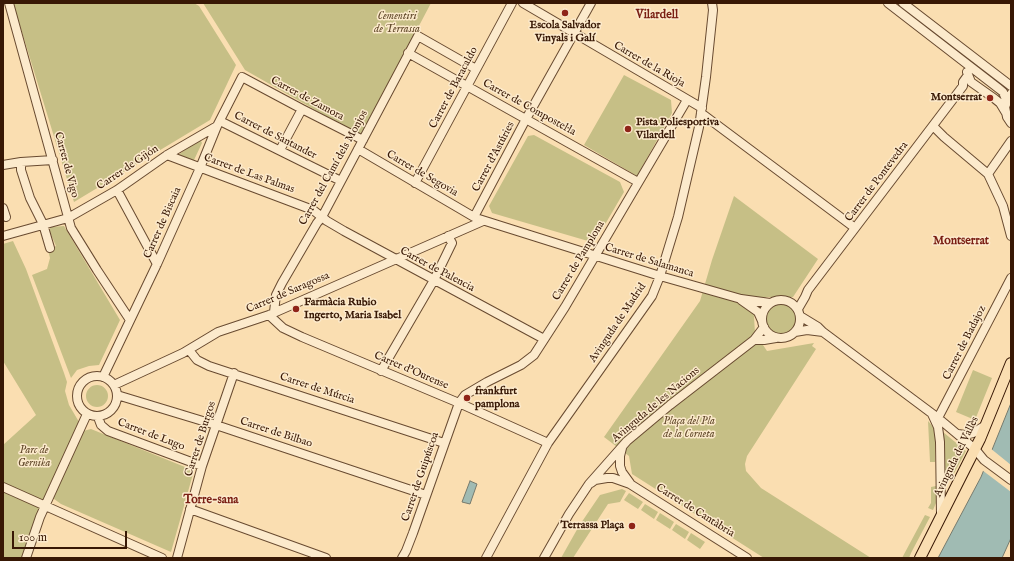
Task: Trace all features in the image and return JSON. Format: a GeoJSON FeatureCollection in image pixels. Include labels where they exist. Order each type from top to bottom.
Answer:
{"type":"FeatureCollection","features":[{"type":"Feature","properties":{"kind":"main road","name":"Avinguda del Vallès"},"geometry":{"type":"LineString","coordinates":[[920,558],[975,449],[1011,364]]}},
{"type":"Feature","properties":{"kind":"street","name":"Carrer de Vigo"},"geometry":{"type":"LineString","coordinates":[[9,3],[68,218],[74,234],[130,320]]}},
{"type":"Feature","properties":{"kind":"street","name":"Carrer de Baracaldo"},"geometry":{"type":"LineString","coordinates":[[415,183],[512,3]]}},
{"type":"Feature","properties":{"kind":"street","name":"Carrer de la Rioja"},"geometry":{"type":"LineString","coordinates":[[523,3],[686,100],[855,228]]}},
{"type":"Feature","properties":{"kind":"street","name":"Carrer d'Astúries"},"geometry":{"type":"LineString","coordinates":[[473,221],[526,119],[591,3]]}},
{"type":"Feature","properties":{"kind":"street","name":"Avinguda de Madrid"},"geometry":{"type":"LineString","coordinates":[[486,558],[548,443],[652,296],[660,276],[678,217],[702,111],[710,38],[712,3]]}},
{"type":"Feature","properties":{"kind":"street"},"geometry":{"type":"LineString","coordinates":[[888,3],[992,83],[1009,98],[1006,113]]}},
{"type":"Feature","properties":{"kind":"street"},"geometry":{"type":"LineString","coordinates":[[903,3],[1011,86]]}},
{"type":"Feature","properties":{"kind":"street","name":"Carrer de Compostel·la"},"geometry":{"type":"LineString","coordinates":[[418,36],[476,69]]}},
{"type":"Feature","properties":{"kind":"street","name":"Carrer del Camí dels Monjos"},"geometry":{"type":"LineString","coordinates":[[272,314],[276,295],[282,283],[316,223],[322,217],[418,36]]}},
{"type":"Feature","properties":{"kind":"street","name":"Carrer de Compostel·la"},"geometry":{"type":"LineString","coordinates":[[408,53],[638,182]]}},
{"type":"Feature","properties":{"kind":"street"},"geometry":{"type":"LineString","coordinates":[[962,60],[970,79],[1000,103],[1011,124]]}},
{"type":"Feature","properties":{"kind":"street","name":"Carrer de Zamora"},"geometry":{"type":"LineString","coordinates":[[242,77],[363,140]]}},
{"type":"Feature","properties":{"kind":"street","name":"Carrer de Biscaia"},"geometry":{"type":"LineString","coordinates":[[103,377],[157,264],[219,123],[242,77]]}},
{"type":"Feature","properties":{"kind":"street","name":"Carrer de Pontevedra"},"geometry":{"type":"LineString","coordinates":[[799,312],[808,290],[963,86],[970,79],[992,83]]}},
{"type":"Feature","properties":{"kind":"street","name":"Carrer de Pamplona"},"geometry":{"type":"LineString","coordinates":[[458,403],[466,395],[521,365],[534,355],[566,307],[594,256],[686,100]]}},
{"type":"Feature","properties":{"kind":"street"},"geometry":{"type":"LineString","coordinates":[[280,150],[302,109]]}},
{"type":"Feature","properties":{"kind":"street","name":"Carrer de Santander"},"geometry":{"type":"LineString","coordinates":[[219,123],[280,150],[341,181]]}},
{"type":"Feature","properties":{"kind":"street","name":"Carrer de Gijón"},"geometry":{"type":"LineString","coordinates":[[3,236],[43,224],[63,221],[117,190],[167,155],[219,123]]}},
{"type":"Feature","properties":{"kind":"street"},"geometry":{"type":"LineString","coordinates":[[933,126],[988,174],[1003,206],[1011,236]]}},
{"type":"Feature","properties":{"kind":"street"},"geometry":{"type":"LineString","coordinates":[[988,174],[1011,141]]}},
{"type":"Feature","properties":{"kind":"street","name":"Carrer de Segovia"},"geometry":{"type":"LineString","coordinates":[[358,149],[415,183],[473,221]]}},
{"type":"Feature","properties":{"kind":"street","name":"Carrer de Las Palmas"},"geometry":{"type":"LineString","coordinates":[[167,155],[314,210],[322,217]]}},
{"type":"Feature","properties":{"kind":"street"},"geometry":{"type":"LineString","coordinates":[[3,165],[53,160]]}},
{"type":"Feature","properties":{"kind":"street"},"geometry":{"type":"LineString","coordinates":[[21,162],[30,198],[43,224],[50,248]]}},
{"type":"Feature","properties":{"kind":"street"},"geometry":{"type":"LineString","coordinates":[[117,190],[157,264]]}},
{"type":"Feature","properties":{"kind":"street"},"geometry":{"type":"LineString","coordinates":[[3,208],[6,217]]}},
{"type":"Feature","properties":{"kind":"street","name":"Carrer de Palencia"},"geometry":{"type":"LineString","coordinates":[[322,217],[344,231],[544,339]]}},
{"type":"Feature","properties":{"kind":"street","name":"Carrer de Salamanca"},"geometry":{"type":"LineString","coordinates":[[473,221],[483,221],[660,276],[741,299],[770,304]]}},
{"type":"Feature","properties":{"kind":"street","name":"Carrer de Saragossa"},"geometry":{"type":"LineString","coordinates":[[114,385],[189,350],[218,332],[272,314],[448,236],[473,221]]}},
{"type":"Feature","properties":{"kind":"street"},"geometry":{"type":"LineString","coordinates":[[381,371],[434,280],[452,244],[448,236]]}},
{"type":"Feature","properties":{"kind":"street","name":"Carrer de Badajoz"},"geometry":{"type":"LineString","coordinates":[[935,415],[1011,278]]}},
{"type":"Feature","properties":{"kind":"street","name":"Carrer de Pontevedra"},"geometry":{"type":"LineString","coordinates":[[790,302],[808,290]]}},
{"type":"Feature","properties":{"kind":"street","name":"Carrer de Salamanca"},"geometry":{"type":"LineString","coordinates":[[741,299],[758,312],[763,324]]}},
{"type":"Feature","properties":{"kind":"street"},"geometry":{"type":"LineString","coordinates":[[776,338],[767,332],[763,324],[764,312],[770,304],[780,300],[790,302],[799,312],[818,326],[823,332],[935,415],[975,449],[984,460],[1011,480]]}},
{"type":"Feature","properties":{"kind":"street"},"geometry":{"type":"LineString","coordinates":[[795,332],[800,322],[799,312]]}},
{"type":"Feature","properties":{"kind":"street","name":"Carrer d'Ourense"},"geometry":{"type":"LineString","coordinates":[[272,314],[278,324],[289,331],[548,443]]}},
{"type":"Feature","properties":{"kind":"street","name":"Avinguda de les Nacions"},"geometry":{"type":"LineString","coordinates":[[544,558],[569,514],[589,484],[622,446],[670,405],[754,340],[763,324]]}},
{"type":"Feature","properties":{"kind":"street"},"geometry":{"type":"LineString","coordinates":[[754,340],[784,338],[795,332],[807,330],[823,332]]}},
{"type":"Feature","properties":{"kind":"street","name":"Carrer de Múrcia"},"geometry":{"type":"LineString","coordinates":[[189,350],[197,360],[201,362],[444,443]]}},
{"type":"Feature","properties":{"kind":"street","name":"Carrer de Burgos"},"geometry":{"type":"LineString","coordinates":[[177,558],[202,466],[234,373]]}},
{"type":"Feature","properties":{"kind":"street"},"geometry":{"type":"LineString","coordinates":[[95,376],[103,377],[114,385],[117,400],[112,410],[108,414],[98,417],[87,414],[79,406],[77,398],[78,390],[82,383],[88,378],[95,376]]}},
{"type":"Feature","properties":{"kind":"street","name":"Carrer de Bilbao"},"geometry":{"type":"LineString","coordinates":[[117,395],[216,425],[426,495]]}},
{"type":"Feature","properties":{"kind":"street","name":"Carrer de Guipúscoa"},"geometry":{"type":"LineString","coordinates":[[402,558],[413,533],[458,403]]}},
{"type":"Feature","properties":{"kind":"street"},"geometry":{"type":"LineString","coordinates":[[26,558],[45,505],[87,414]]}},
{"type":"Feature","properties":{"kind":"street"},"geometry":{"type":"LineString","coordinates":[[935,415],[940,442],[941,518]]}},
{"type":"Feature","properties":{"kind":"street","name":"Carrer de Lugo"},"geometry":{"type":"LineString","coordinates":[[98,417],[101,425],[108,431],[202,466]]}},
{"type":"Feature","properties":{"kind":"street"},"geometry":{"type":"LineString","coordinates":[[958,434],[965,435],[973,433],[986,425]]}},
{"type":"Feature","properties":{"kind":"street","name":"Carrer de Cantàbria"},"geometry":{"type":"LineString","coordinates":[[622,446],[620,466],[630,484]]}},
{"type":"Feature","properties":{"kind":"street","name":"Carrer de Cantàbria"},"geometry":{"type":"LineString","coordinates":[[589,484],[595,480],[607,478],[614,478],[630,484],[747,558]]}},
{"type":"Feature","properties":{"kind":"street"},"geometry":{"type":"LineString","coordinates":[[3,487],[162,558]]}},
{"type":"Feature","properties":{"kind":"street"},"geometry":{"type":"LineString","coordinates":[[190,509],[326,558]]}},
{"type":"Feature","properties":{"kind":"green space"},"geometry":{"type":"Polygon","coordinates":[[[14,3],[194,3],[199,6],[236,65],[210,120],[74,202],[14,3]]]}},
{"type":"Feature","properties":{"kind":"green space","name":"Cementiri de Terrassa"},"geometry":{"type":"Polygon","coordinates":[[[203,3],[431,3],[361,136],[245,70],[203,3]]]}},
{"type":"Feature","properties":{"kind":"green space","name":"Pista Poliesportiva Vilardell"},"geometry":{"type":"Polygon","coordinates":[[[624,75],[671,100],[672,113],[637,176],[584,145],[624,75]]]}},
{"type":"Feature","properties":{"kind":"green space"},"geometry":{"type":"Polygon","coordinates":[[[534,135],[620,182],[624,192],[600,233],[588,241],[492,213],[489,206],[528,136],[534,135]]]}},
{"type":"Feature","properties":{"kind":"green space"},"geometry":{"type":"Polygon","coordinates":[[[199,140],[202,143],[194,160],[178,155],[199,140]]]}},
{"type":"Feature","properties":{"kind":"green space","name":"Plaça del Pla de la Corneta"},"geometry":{"type":"Polygon","coordinates":[[[734,196],[818,259],[793,297],[766,297],[754,317],[755,333],[767,351],[814,343],[812,346],[816,349],[747,456],[745,464],[746,471],[761,488],[871,558],[764,558],[632,474],[629,456],[604,437],[700,301],[712,260],[734,196]]]}},
{"type":"Feature","properties":{"kind":"green space"},"geometry":{"type":"Polygon","coordinates":[[[64,226],[120,320],[99,365],[89,366],[77,370],[71,378],[32,275],[47,269],[50,258],[48,250],[56,246],[49,230],[51,227],[64,226]]]}},
{"type":"Feature","properties":{"kind":"green space","name":"Parc de Gernika"},"geometry":{"type":"Polygon","coordinates":[[[13,241],[26,269],[64,373],[67,382],[65,391],[69,405],[82,427],[79,432],[91,429],[190,469],[193,474],[171,552],[61,504],[50,496],[21,558],[3,558],[3,445],[36,415],[3,361],[3,244],[13,241]]]}},
{"type":"Feature","properties":{"kind":"green space"},"geometry":{"type":"Polygon","coordinates":[[[781,304],[792,308],[796,319],[792,330],[781,334],[770,330],[766,319],[770,308],[781,304]]]}},
{"type":"Feature","properties":{"kind":"green space"},"geometry":{"type":"Polygon","coordinates":[[[973,370],[992,378],[975,420],[956,412],[973,370]]]}},
{"type":"Feature","properties":{"kind":"green space"},"geometry":{"type":"Polygon","coordinates":[[[97,385],[105,388],[108,396],[105,404],[97,407],[89,404],[86,396],[89,388],[97,385]]]}},
{"type":"Feature","properties":{"kind":"green space"},"geometry":{"type":"Polygon","coordinates":[[[928,421],[935,429],[935,462],[930,462],[928,421]]]}},
{"type":"Feature","properties":{"kind":"green space"},"geometry":{"type":"Polygon","coordinates":[[[943,432],[966,451],[950,481],[944,480],[943,432]]]}},
{"type":"Feature","properties":{"kind":"green space"},"geometry":{"type":"Polygon","coordinates":[[[936,486],[936,503],[933,510],[928,508],[931,503],[931,487],[936,486]]]}},
{"type":"Feature","properties":{"kind":"green space"},"geometry":{"type":"Polygon","coordinates":[[[622,489],[626,491],[620,502],[608,504],[573,558],[561,558],[579,526],[600,495],[622,489]]]}},
{"type":"Feature","properties":{"kind":"green space"},"geometry":{"type":"Polygon","coordinates":[[[629,493],[643,502],[638,509],[624,500],[629,493]]]}},
{"type":"Feature","properties":{"kind":"green space"},"geometry":{"type":"Polygon","coordinates":[[[645,504],[658,512],[654,519],[641,510],[645,504]]]}},
{"type":"Feature","properties":{"kind":"green space"},"geometry":{"type":"Polygon","coordinates":[[[660,513],[674,522],[670,529],[656,520],[660,513]]]}},
{"type":"Feature","properties":{"kind":"green space"},"geometry":{"type":"Polygon","coordinates":[[[925,515],[930,517],[909,558],[902,558],[925,515]]]}},
{"type":"Feature","properties":{"kind":"green space"},"geometry":{"type":"Polygon","coordinates":[[[676,524],[689,532],[685,539],[672,530],[676,524]]]}},
{"type":"Feature","properties":{"kind":"green space"},"geometry":{"type":"Polygon","coordinates":[[[691,533],[705,542],[700,549],[687,540],[691,533]]]}},
{"type":"Feature","properties":{"kind":"water"},"geometry":{"type":"Polygon","coordinates":[[[1011,403],[1011,538],[1002,558],[938,558],[981,477],[1011,403]]]}},
{"type":"Feature","properties":{"kind":"water"},"geometry":{"type":"Polygon","coordinates":[[[470,481],[477,484],[470,504],[462,502],[470,481]]]}},
{"type":"Feature","properties":{"kind":"pier"},"geometry":{"type":"Polygon","coordinates":[[[990,448],[1011,465],[1011,492],[982,470],[990,448]]]}},
{"type":"Feature","properties":{"kind":"place","name":"Escola Salvador Vinyals i Galí"},"geometry":{"type":"Point","coordinates":[565,13]}},
{"type":"Feature","properties":{"kind":"place","name":"Montserrat"},"geometry":{"type":"Point","coordinates":[990,98]}},
{"type":"Feature","properties":{"kind":"place","name":"Pista Poliesportiva Vilardell"},"geometry":{"type":"Point","coordinates":[628,129]}},
{"type":"Feature","properties":{"kind":"place","name":"Farmàcia Rubio Ingerto, Maria Isabel"},"geometry":{"type":"Point","coordinates":[296,309]}},
{"type":"Feature","properties":{"kind":"place","name":"frankfurt pamplona"},"geometry":{"type":"Point","coordinates":[467,398]}},
{"type":"Feature","properties":{"kind":"place","name":"Terrassa Plaça"},"geometry":{"type":"Point","coordinates":[632,526]}},
{"type":"Feature","properties":{"kind":"district","name":"Vilardell"},"geometry":{"type":"Point","coordinates":[657,16]}},
{"type":"Feature","properties":{"kind":"district","name":"Montserrat"},"geometry":{"type":"Point","coordinates":[961,242]}},
{"type":"Feature","properties":{"kind":"district","name":"Torre-sana"},"geometry":{"type":"Point","coordinates":[211,501]}}]}
